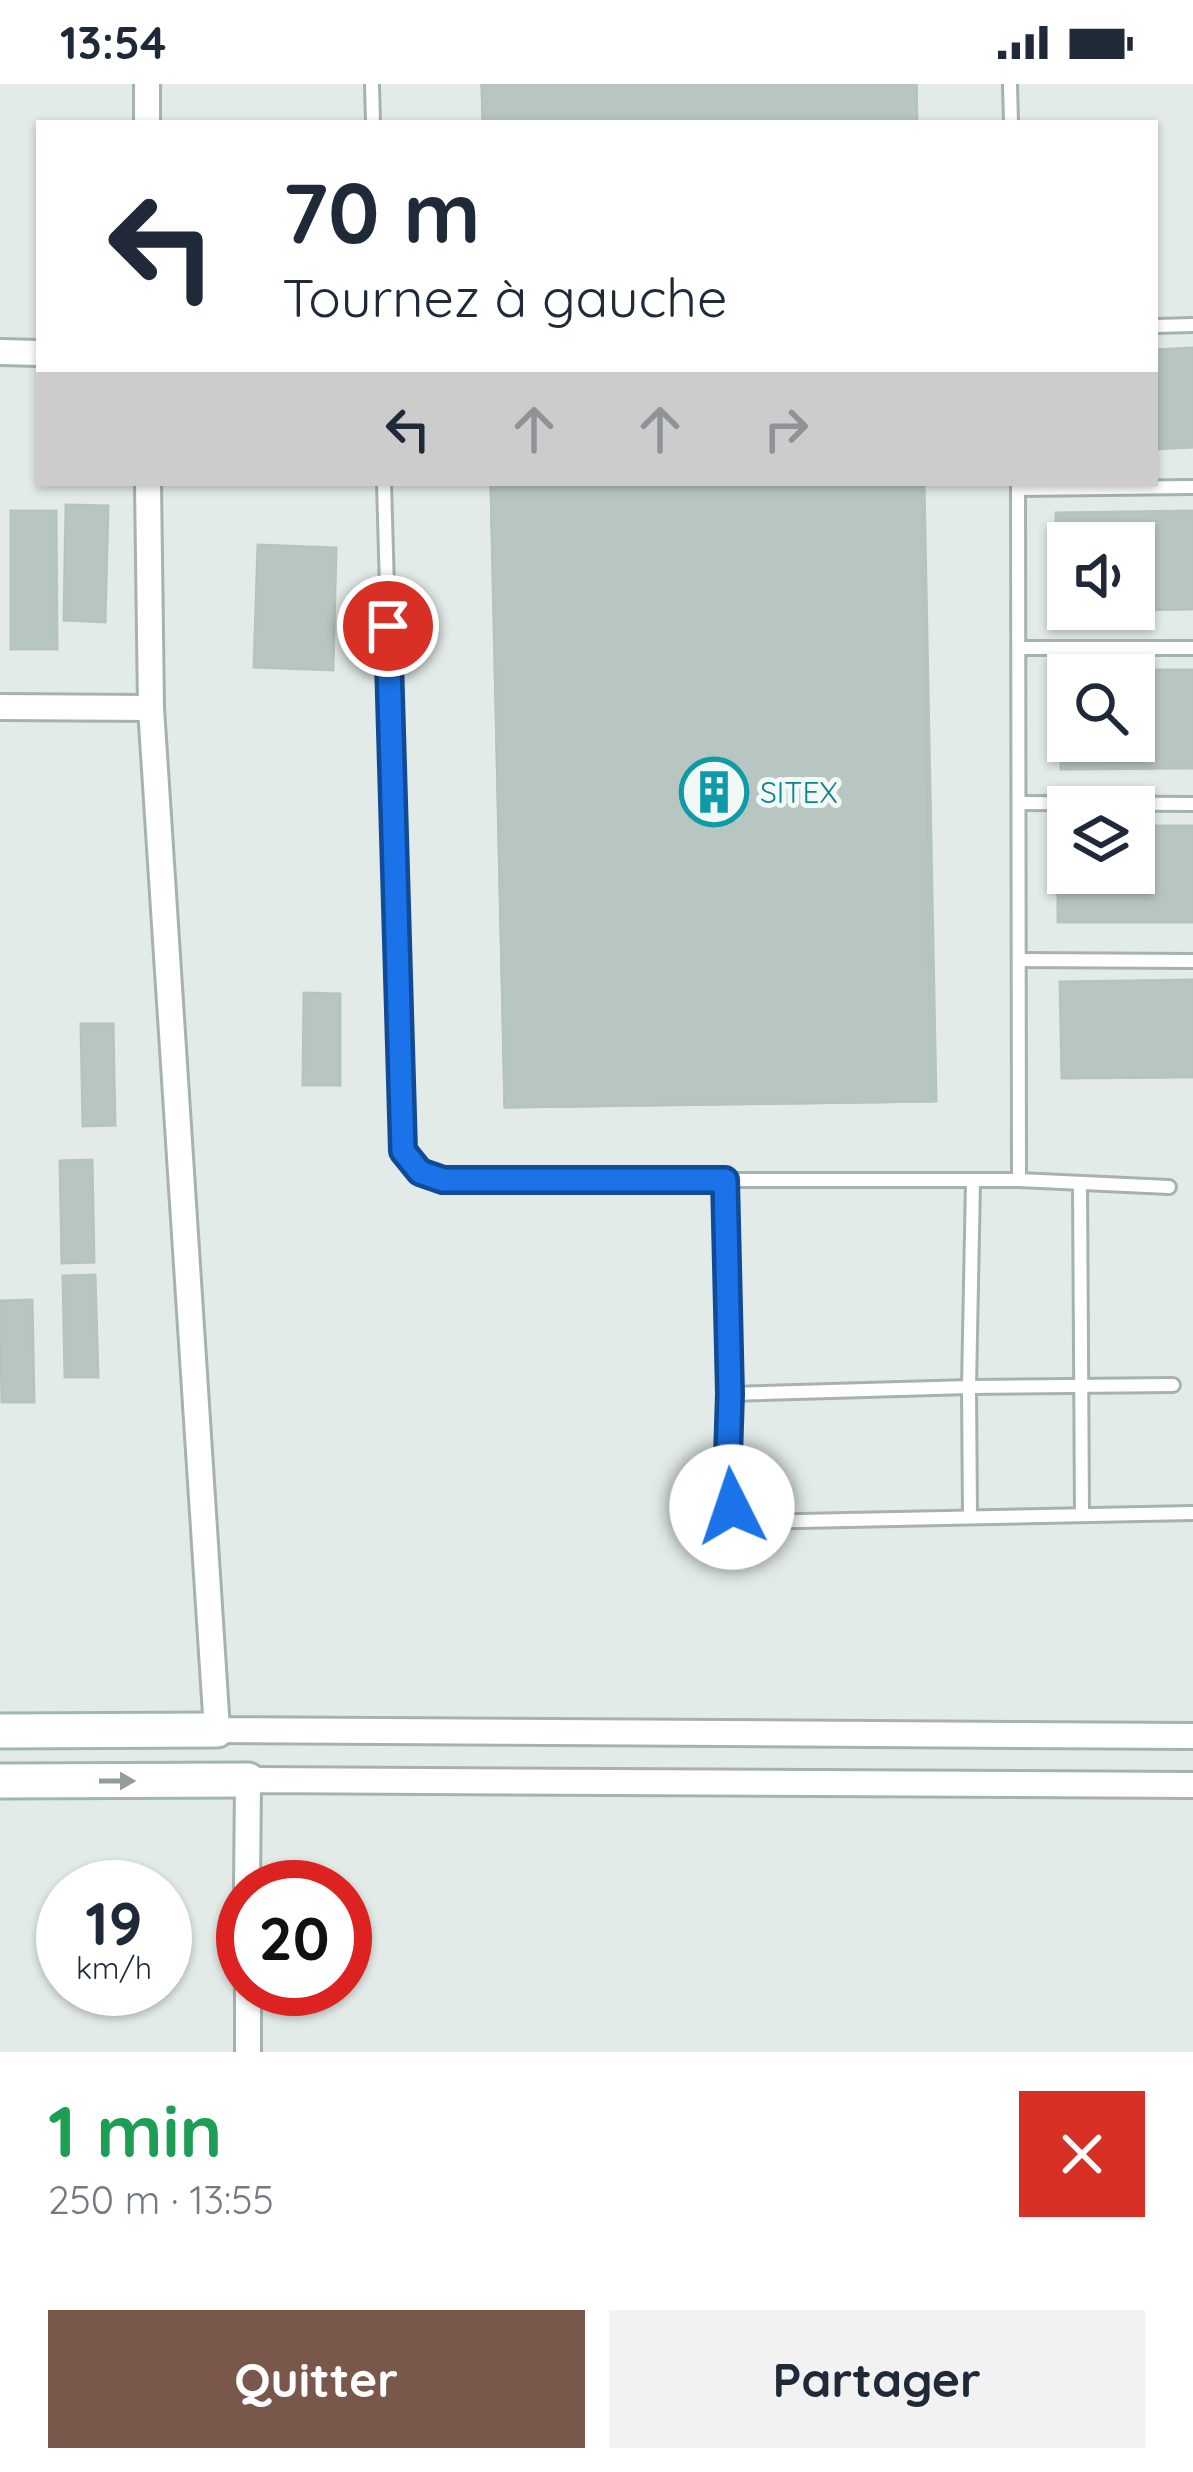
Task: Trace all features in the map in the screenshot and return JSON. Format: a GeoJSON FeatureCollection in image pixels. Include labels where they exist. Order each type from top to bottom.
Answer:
{"type":"FeatureCollection","features":[{"type":"Feature","properties":{"kind":"street"},"geometry":{"type":"LineString","coordinates":[[147,84],[147,120]]}},
{"type":"Feature","properties":{"kind":"street"},"geometry":{"type":"LineString","coordinates":[[0,352],[36,353]]}},
{"type":"Feature","properties":{"kind":"street"},"geometry":{"type":"LineString","coordinates":[[148,486],[151,708],[217,1730]]}},
{"type":"Feature","properties":{"kind":"street"},"geometry":{"type":"LineString","coordinates":[[0,707],[151,708]]}},
{"type":"Feature","properties":{"kind":"street"},"geometry":{"type":"LineString","coordinates":[[0,1731],[1193,1736]]}},
{"type":"Feature","properties":{"kind":"street"},"geometry":{"type":"LineString","coordinates":[[247,1860],[248,1780]]}},
{"type":"Feature","properties":{"kind":"street"},"geometry":{"type":"LineString","coordinates":[[0,1781],[1193,1784]]}},
{"type":"Feature","properties":{"kind":"street"},"geometry":{"type":"LineString","coordinates":[[248,2016],[248,2052]]}},
{"type":"Feature","properties":{"kind":"lane"},"geometry":{"type":"LineString","coordinates":[[372,84],[373,120]]}},
{"type":"Feature","properties":{"kind":"lane"},"geometry":{"type":"LineString","coordinates":[[1010,84],[1011,120]]}},
{"type":"Feature","properties":{"kind":"lane"},"geometry":{"type":"LineString","coordinates":[[1158,326],[1193,325]]}},
{"type":"Feature","properties":{"kind":"lane"},"geometry":{"type":"LineString","coordinates":[[384,486],[403,1151],[420,1172],[443,1180],[1019,1180],[1169,1187]]}},
{"type":"Feature","properties":{"kind":"lane"},"geometry":{"type":"LineString","coordinates":[[1019,1180],[1018,486],[1193,487]]}},
{"type":"Feature","properties":{"kind":"lane"},"geometry":{"type":"LineString","coordinates":[[1018,649],[1193,648]]}},
{"type":"Feature","properties":{"kind":"lane"},"geometry":{"type":"LineString","coordinates":[[1019,803],[1193,804]]}},
{"type":"Feature","properties":{"kind":"lane"},"geometry":{"type":"LineString","coordinates":[[1019,960],[1193,961]]}},
{"type":"Feature","properties":{"kind":"lane"},"geometry":{"type":"LineString","coordinates":[[725,1180],[730,1394],[727,1487],[732,1507],[747,1522],[1193,1513]]}},
{"type":"Feature","properties":{"kind":"lane"},"geometry":{"type":"LineString","coordinates":[[970,1517],[973,1181]]}},
{"type":"Feature","properties":{"kind":"lane"},"geometry":{"type":"LineString","coordinates":[[1080,1183],[1082,1515]]}},
{"type":"Feature","properties":{"kind":"lane"},"geometry":{"type":"LineString","coordinates":[[730,1394],[1172,1384]]}},
{"type":"Feature","properties":{"kind":"building"},"geometry":{"type":"Polygon","coordinates":[[[482,84],[916,84],[917,120],[483,120],[482,84]]]}},
{"type":"Feature","properties":{"kind":"building"},"geometry":{"type":"Polygon","coordinates":[[[482,84],[916,84],[916,120],[483,120],[482,84]]]}},
{"type":"Feature","properties":{"kind":"building"},"geometry":{"type":"Polygon","coordinates":[[[1193,348],[1193,447],[1158,449],[1158,350],[1193,348]]]}},
{"type":"Feature","properties":{"kind":"building","name":"SITEX"},"geometry":{"type":"Polygon","coordinates":[[[491,486],[924,486],[936,1101],[505,1107],[491,486]]]}},
{"type":"Feature","properties":{"kind":"building","name":"SITEX"},"geometry":{"type":"Polygon","coordinates":[[[491,486],[922,486],[931,1101],[505,1107],[491,486]]]}},
{"type":"Feature","properties":{"kind":"building"},"geometry":{"type":"Polygon","coordinates":[[[66,505],[108,506],[105,622],[64,620],[66,505]]]}},
{"type":"Feature","properties":{"kind":"building"},"geometry":{"type":"Polygon","coordinates":[[[11,511],[56,511],[57,649],[11,649],[11,511]]]}},
{"type":"Feature","properties":{"kind":"building"},"geometry":{"type":"Polygon","coordinates":[[[1193,511],[1193,609],[1155,610],[1155,522],[1056,522],[1056,513],[1193,511]]]}},
{"type":"Feature","properties":{"kind":"building"},"geometry":{"type":"Polygon","coordinates":[[[258,545],[336,548],[333,670],[254,667],[258,545]]]}},
{"type":"Feature","properties":{"kind":"building"},"geometry":{"type":"Polygon","coordinates":[[[1155,670],[1193,670],[1193,768],[1061,769],[1061,762],[1155,762],[1155,670]]]}},
{"type":"Feature","properties":{"kind":"building"},"geometry":{"type":"Polygon","coordinates":[[[1155,826],[1193,826],[1193,922],[1058,922],[1058,894],[1155,894],[1155,826]]]}},
{"type":"Feature","properties":{"kind":"building"},"geometry":{"type":"Polygon","coordinates":[[[1193,980],[1193,1077],[1062,1078],[1060,982],[1193,980]]]}},
{"type":"Feature","properties":{"kind":"building"},"geometry":{"type":"Polygon","coordinates":[[[304,993],[340,994],[340,1085],[303,1085],[304,993]]]}},
{"type":"Feature","properties":{"kind":"building"},"geometry":{"type":"Polygon","coordinates":[[[81,1024],[113,1024],[115,1125],[83,1126],[81,1024]]]}},
{"type":"Feature","properties":{"kind":"building"},"geometry":{"type":"Polygon","coordinates":[[[92,1160],[94,1262],[62,1263],[60,1161],[92,1160]]]}},
{"type":"Feature","properties":{"kind":"building"},"geometry":{"type":"Polygon","coordinates":[[[95,1275],[98,1377],[65,1377],[63,1276],[95,1275]]]}},
{"type":"Feature","properties":{"kind":"building"},"geometry":{"type":"Polygon","coordinates":[[[32,1300],[34,1402],[2,1402],[0,1301],[32,1300]]]}},
{"type":"Feature","properties":{"kind":"place","name":"SITEX"},"geometry":{"type":"Point","coordinates":[714,792]}},
{"type":"Feature","properties":{"kind":"route"},"geometry":{"type":"LineString","coordinates":[[388,626],[403,1151],[420,1172],[443,1180],[725,1180],[730,1394],[727,1487],[732,1507]]}}]}
